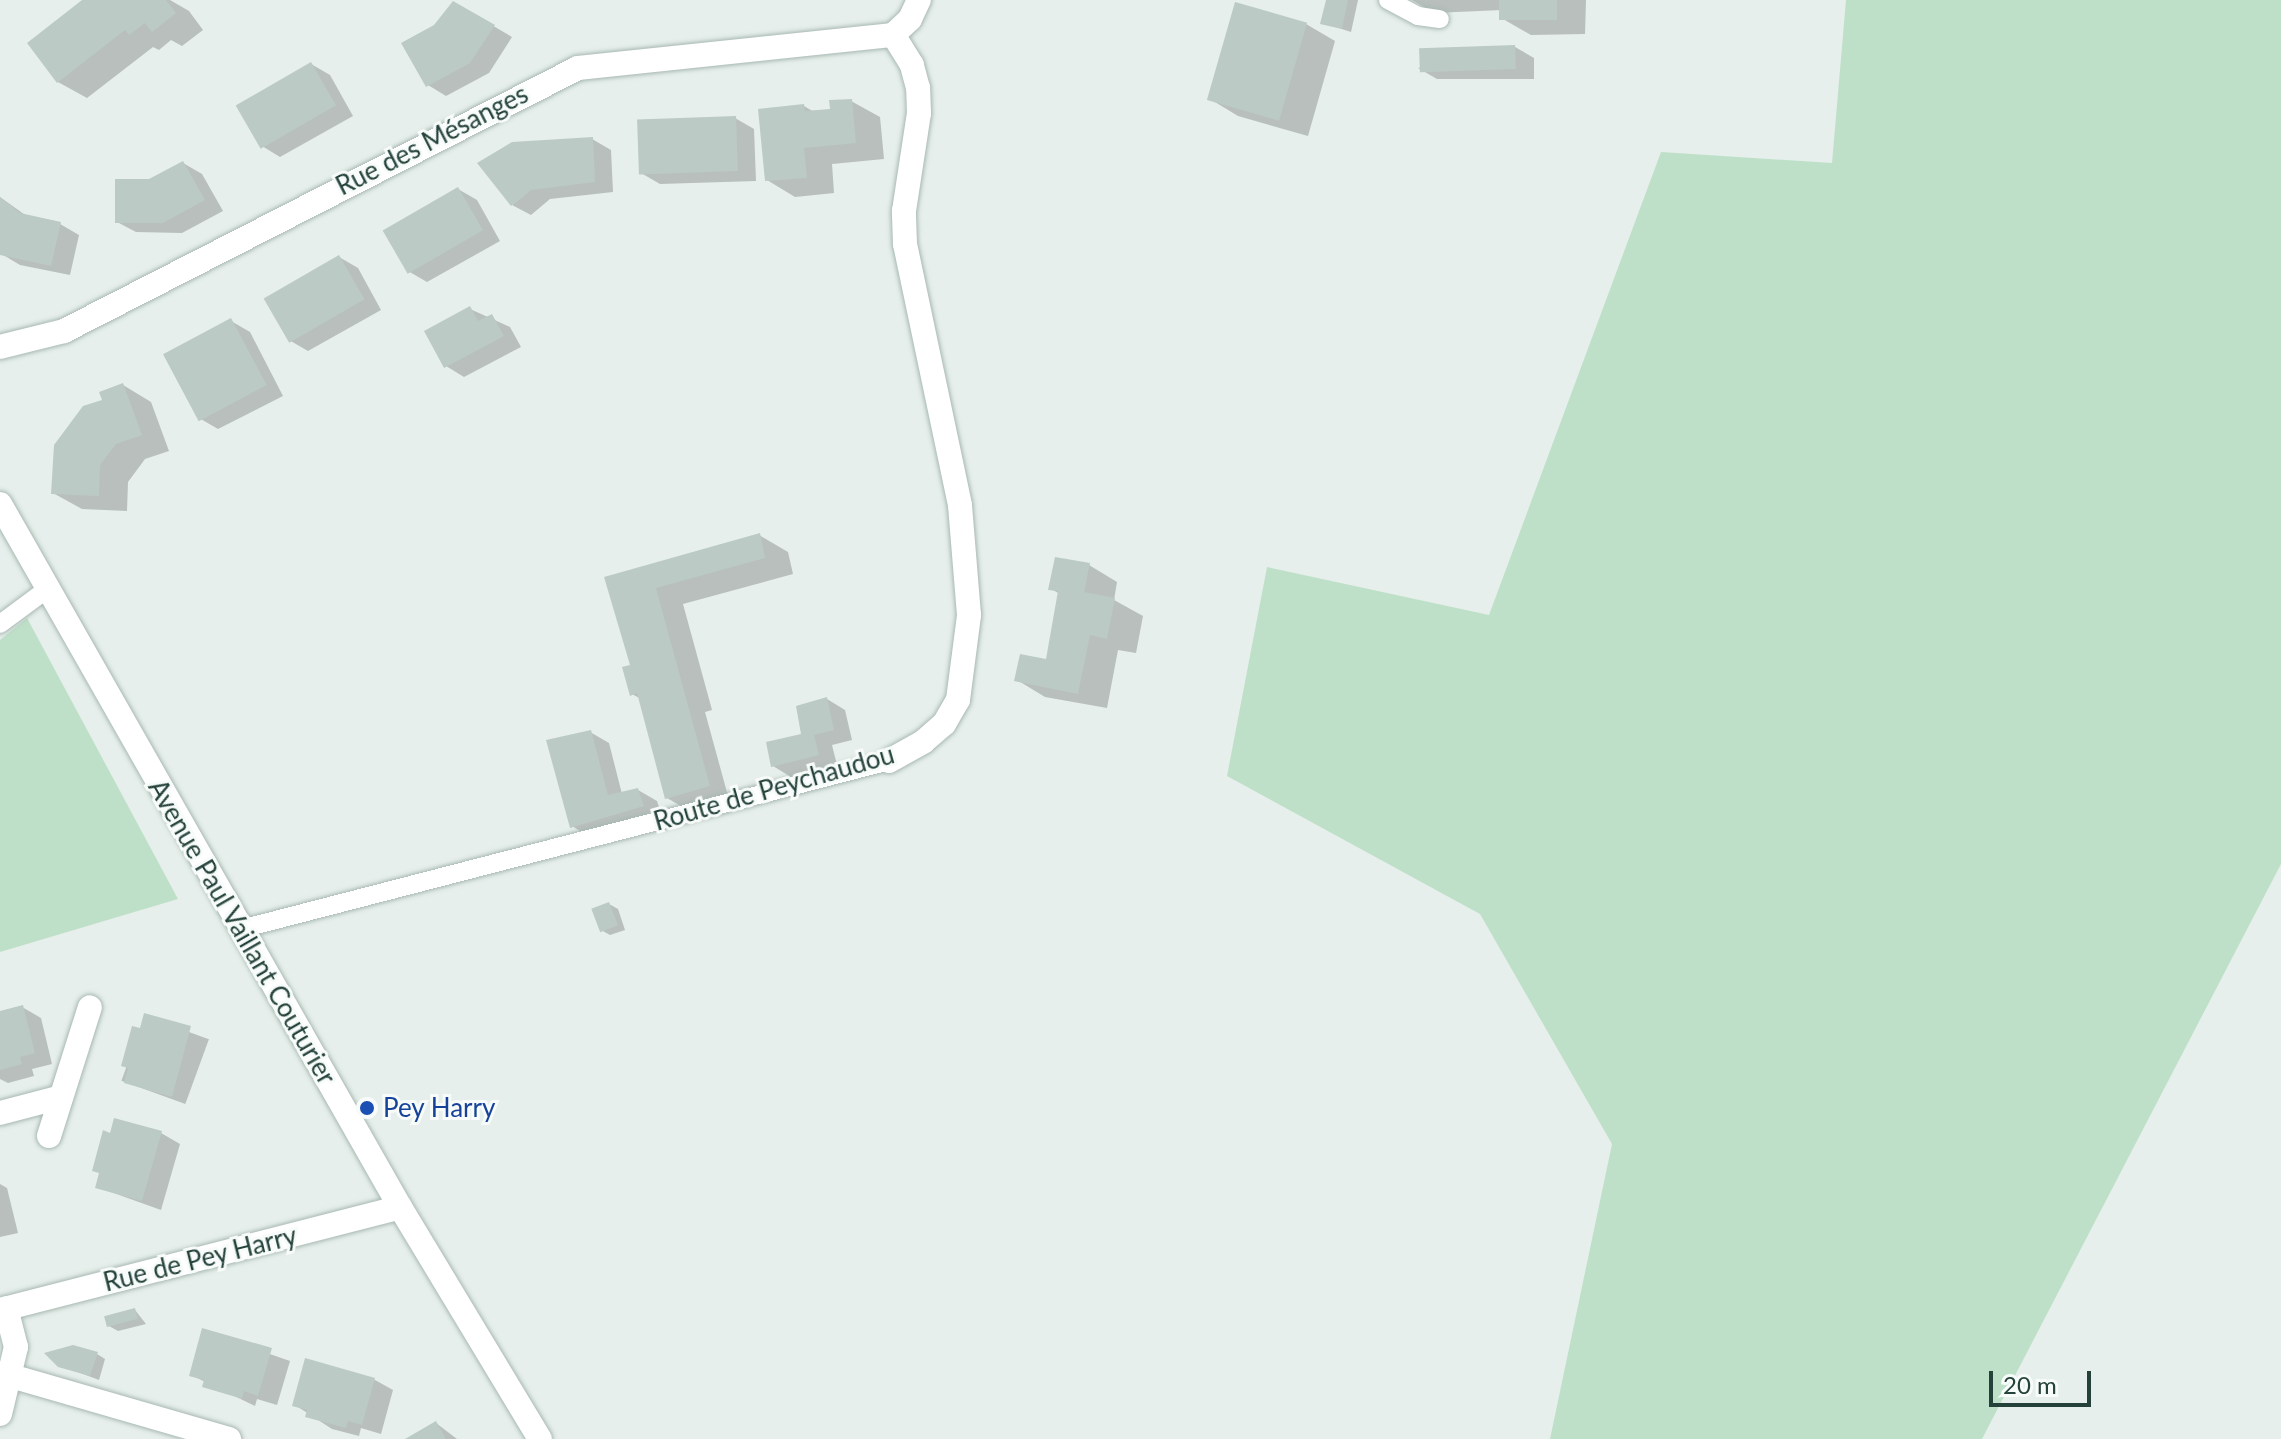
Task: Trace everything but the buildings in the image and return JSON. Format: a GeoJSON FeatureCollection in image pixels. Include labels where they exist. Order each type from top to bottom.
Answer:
{"type":"FeatureCollection","features":[{"type":"Feature","properties":{"kind":"street"},"geometry":{"type":"LineString","coordinates":[[893,35],[910,19],[919,0]]}},
{"type":"Feature","properties":{"kind":"street","name":"Rue des Mésanges"},"geometry":{"type":"LineString","coordinates":[[0,347],[64,331],[578,68],[893,35]]}},
{"type":"Feature","properties":{"kind":"street","name":"Route de Peychaudou"},"geometry":{"type":"LineString","coordinates":[[889,761],[923,742],[944,724],[958,700],[969,615],[960,505],[905,244],[904,211],[919,113],[918,88],[912,65],[893,35]]}},
{"type":"Feature","properties":{"kind":"street","name":"Avenue Paul Vaillant Couturier"},"geometry":{"type":"LineString","coordinates":[[0,504],[46,590],[400,1207],[540,1439]]}},
{"type":"Feature","properties":{"kind":"street"},"geometry":{"type":"LineString","coordinates":[[49,1136],[90,1007]]}},
{"type":"Feature","properties":{"kind":"street"},"geometry":{"type":"LineString","coordinates":[[0,1113],[61,1097]]}},
{"type":"Feature","properties":{"kind":"street","name":"Rue de Pey Harry"},"geometry":{"type":"LineString","coordinates":[[3,1309],[400,1207]]}},
{"type":"Feature","properties":{"kind":"street"},"geometry":{"type":"LineString","coordinates":[[0,1414],[16,1347],[3,1309]]}},
{"type":"Feature","properties":{"kind":"street"},"geometry":{"type":"LineString","coordinates":[[11,1376],[229,1439]]}},
{"type":"Feature","properties":{"kind":"lane"},"geometry":{"type":"LineString","coordinates":[[1388,0],[1418,16],[1440,19]]}},
{"type":"Feature","properties":{"kind":"lane"},"geometry":{"type":"LineString","coordinates":[[0,624],[46,590]]}},
{"type":"Feature","properties":{"kind":"lane","name":"Route de Peychaudou"},"geometry":{"type":"LineString","coordinates":[[241,929],[889,761]]}},
{"type":"Feature","properties":{"kind":"green space"},"geometry":{"type":"Polygon","coordinates":[[[1846,0],[2281,0],[2281,864],[1982,1439],[1550,1439],[1612,1144],[1480,914],[1227,776],[1267,567],[1489,615],[1661,152],[1832,163],[1846,0]]]}},
{"type":"Feature","properties":{"kind":"green space"},"geometry":{"type":"Polygon","coordinates":[[[27,618],[178,899],[0,952],[0,640],[27,618]]]}},
{"type":"Feature","properties":{"kind":"place","name":"Pey Harry"},"geometry":{"type":"Point","coordinates":[367,1108]}}]}
